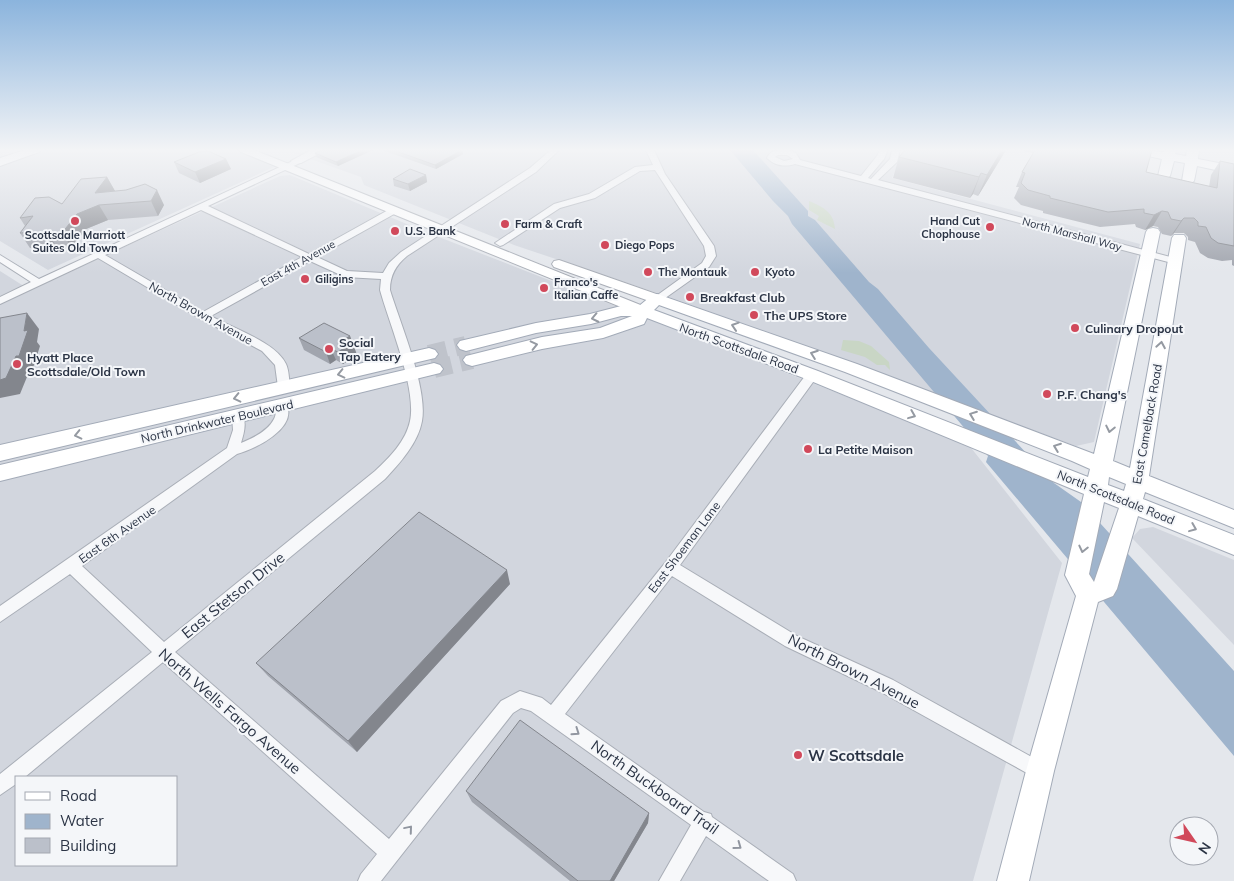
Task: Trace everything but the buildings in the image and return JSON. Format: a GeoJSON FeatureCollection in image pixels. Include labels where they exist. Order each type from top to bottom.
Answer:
{"type":"FeatureCollection","features":[{"type":"Feature","properties":{"kind":"main road","name":"North Scottsdale Road"},"geometry":{"type":"LineString","coordinates":[[350,191],[393,211],[500,243],[782,342],[1102,465],[1234,519]]}},
{"type":"Feature","properties":{"kind":"main road","name":"North Scottsdale Road"},"geometry":{"type":"LineString","coordinates":[[357,191],[643,311],[812,375],[1045,468],[1129,510],[1234,545]]}},
{"type":"Feature","properties":{"kind":"main road"},"geometry":{"type":"LineString","coordinates":[[1013,881],[1040,771],[1088,595],[1077,575],[1152,232]]}},
{"type":"Feature","properties":{"kind":"main road","name":"East Camelback Road"},"geometry":{"type":"LineString","coordinates":[[1088,595],[1105,589],[1138,480],[1179,238]]}},
{"type":"Feature","properties":{"kind":"main road"},"geometry":{"type":"LineString","coordinates":[[469,353],[603,333],[638,320],[643,311],[657,299]]}},
{"type":"Feature","properties":{"kind":"main road","name":"North Drinkwater Boulevard"},"geometry":{"type":"LineString","coordinates":[[0,453],[283,396],[431,361]]}},
{"type":"Feature","properties":{"kind":"main road"},"geometry":{"type":"LineString","coordinates":[[812,375],[821,371],[832,371],[882,386],[912,391]]}},
{"type":"Feature","properties":{"kind":"main road","name":"North Drinkwater Boulevard"},"geometry":{"type":"LineString","coordinates":[[0,473],[238,416],[283,396]]}},
{"type":"Feature","properties":{"kind":"street"},"geometry":{"type":"LineString","coordinates":[[0,301],[235,191]]}},
{"type":"Feature","properties":{"kind":"street"},"geometry":{"type":"LineString","coordinates":[[202,207],[345,274],[386,276],[398,258],[501,191]]}},
{"type":"Feature","properties":{"kind":"street"},"geometry":{"type":"LineString","coordinates":[[500,243],[556,206],[592,196],[600,191]]}},
{"type":"Feature","properties":{"kind":"street"},"geometry":{"type":"LineString","coordinates":[[657,299],[676,284],[706,266],[711,256],[709,246],[673,191]]}},
{"type":"Feature","properties":{"kind":"street","name":"North Marshall Way"},"geometry":{"type":"LineString","coordinates":[[910,191],[1175,261]]}},
{"type":"Feature","properties":{"kind":"street","name":"East 4th Avenue"},"geometry":{"type":"LineString","coordinates":[[203,316],[393,211]]}},
{"type":"Feature","properties":{"kind":"street","name":"North Brown Avenue"},"geometry":{"type":"LineString","coordinates":[[99,255],[203,316],[266,349],[275,356],[281,365],[283,396]]}},
{"type":"Feature","properties":{"kind":"street"},"geometry":{"type":"LineString","coordinates":[[0,258],[39,283]]}},
{"type":"Feature","properties":{"kind":"street","name":"East Stetson Drive"},"geometry":{"type":"LineString","coordinates":[[0,786],[380,476],[395,460],[417,420],[417,408],[408,367],[388,303],[385,284],[386,276]]}},
{"type":"Feature","properties":{"kind":"street","name":"East Shoeman Lane"},"geometry":{"type":"LineString","coordinates":[[553,716],[670,567],[812,375]]}},
{"type":"Feature","properties":{"kind":"street","name":"East 6th Avenue"},"geometry":{"type":"LineString","coordinates":[[0,615],[233,451],[246,447],[272,430],[281,417],[283,396]]}},
{"type":"Feature","properties":{"kind":"street"},"geometry":{"type":"LineString","coordinates":[[233,451],[239,430],[238,416]]}},
{"type":"Feature","properties":{"kind":"street","name":"North Wells Fargo Avenue"},"geometry":{"type":"LineString","coordinates":[[72,566],[163,652],[390,852]]}},
{"type":"Feature","properties":{"kind":"street","name":"North Brown Avenue"},"geometry":{"type":"LineString","coordinates":[[670,567],[791,641],[887,686],[1040,771]]}},
{"type":"Feature","properties":{"kind":"street","name":"North Buckboard Trail"},"geometry":{"type":"LineString","coordinates":[[390,852],[507,707],[520,699],[536,704],[704,821],[786,881]]}},
{"type":"Feature","properties":{"kind":"street"},"geometry":{"type":"LineString","coordinates":[[669,881],[704,821]]}},
{"type":"Feature","properties":{"kind":"street"},"geometry":{"type":"LineString","coordinates":[[368,881],[390,852]]}},
{"type":"Feature","properties":{"kind":"shaded area"},"geometry":{"type":"Polygon","coordinates":[[[0,191],[221,191],[48,270],[0,241],[0,191]]]}},
{"type":"Feature","properties":{"kind":"shaded area"},"geometry":{"type":"Polygon","coordinates":[[[247,191],[328,191],[421,230],[968,444],[1062,563],[973,881],[0,881],[0,271],[30,290],[247,191]]]}},
{"type":"Feature","properties":{"kind":"shaded area"},"geometry":{"type":"Polygon","coordinates":[[[379,191],[941,191],[1140,244],[1094,442],[1076,446],[672,298],[514,245],[379,191]]]}},
{"type":"Feature","properties":{"kind":"shaded area"},"geometry":{"type":"Polygon","coordinates":[[[1153,527],[1234,560],[1234,645],[1132,538],[1140,529],[1153,527]]]}},
{"type":"Feature","properties":{"kind":"green space"},"geometry":{"type":"Polygon","coordinates":[[[809,201],[830,214],[835,229],[817,220],[819,216],[809,210],[809,201]]]}},
{"type":"Feature","properties":{"kind":"green space"},"geometry":{"type":"Polygon","coordinates":[[[843,340],[859,341],[871,346],[889,362],[890,370],[885,365],[877,365],[865,357],[841,350],[843,340]]]}},
{"type":"Feature","properties":{"kind":"water"},"geometry":{"type":"Polygon","coordinates":[[[765,191],[790,191],[808,211],[808,216],[815,220],[929,348],[1054,483],[1081,502],[1234,671],[1234,756],[986,462],[988,456],[792,224],[788,216],[765,191]]]}},
{"type":"Feature","properties":{"kind":"tunnel"},"geometry":{"type":"LineString","coordinates":[[429,354],[466,345]]}},
{"type":"Feature","properties":{"kind":"tunnel"},"geometry":{"type":"LineString","coordinates":[[434,369],[472,360]]}},
{"type":"Feature","properties":{"kind":"place","name":"Scottsdale Marriott Suites Old Town"},"geometry":{"type":"Point","coordinates":[75,221]}},
{"type":"Feature","properties":{"kind":"place","name":"Farm & Craft"},"geometry":{"type":"Point","coordinates":[505,224]}},
{"type":"Feature","properties":{"kind":"place","name":"Hand Cut Chophouse"},"geometry":{"type":"Point","coordinates":[990,227]}},
{"type":"Feature","properties":{"kind":"place","name":"U.S. Bank"},"geometry":{"type":"Point","coordinates":[395,231]}},
{"type":"Feature","properties":{"kind":"place","name":"Diego Pops"},"geometry":{"type":"Point","coordinates":[605,245]}},
{"type":"Feature","properties":{"kind":"place","name":"The Montauk"},"geometry":{"type":"Point","coordinates":[648,272]}},
{"type":"Feature","properties":{"kind":"place","name":"Kyoto"},"geometry":{"type":"Point","coordinates":[755,272]}},
{"type":"Feature","properties":{"kind":"place","name":"Giligins"},"geometry":{"type":"Point","coordinates":[305,279]}},
{"type":"Feature","properties":{"kind":"place","name":"Franco's Italian Caffe"},"geometry":{"type":"Point","coordinates":[544,288]}},
{"type":"Feature","properties":{"kind":"place","name":"Breakfast Club"},"geometry":{"type":"Point","coordinates":[690,297]}},
{"type":"Feature","properties":{"kind":"place","name":"The UPS Store"},"geometry":{"type":"Point","coordinates":[754,315]}},
{"type":"Feature","properties":{"kind":"place","name":"Culinary Dropout"},"geometry":{"type":"Point","coordinates":[1075,328]}},
{"type":"Feature","properties":{"kind":"place","name":"Social Tap Eatery"},"geometry":{"type":"Point","coordinates":[329,349]}},
{"type":"Feature","properties":{"kind":"place","name":"Hyatt Place Scottsdale/Old Town"},"geometry":{"type":"Point","coordinates":[17,364]}},
{"type":"Feature","properties":{"kind":"place","name":"P.F. Chang's"},"geometry":{"type":"Point","coordinates":[1047,394]}},
{"type":"Feature","properties":{"kind":"place","name":"La Petite Maison"},"geometry":{"type":"Point","coordinates":[808,449]}},
{"type":"Feature","properties":{"kind":"place","name":"W Scottsdale"},"geometry":{"type":"Point","coordinates":[798,755]}}]}
